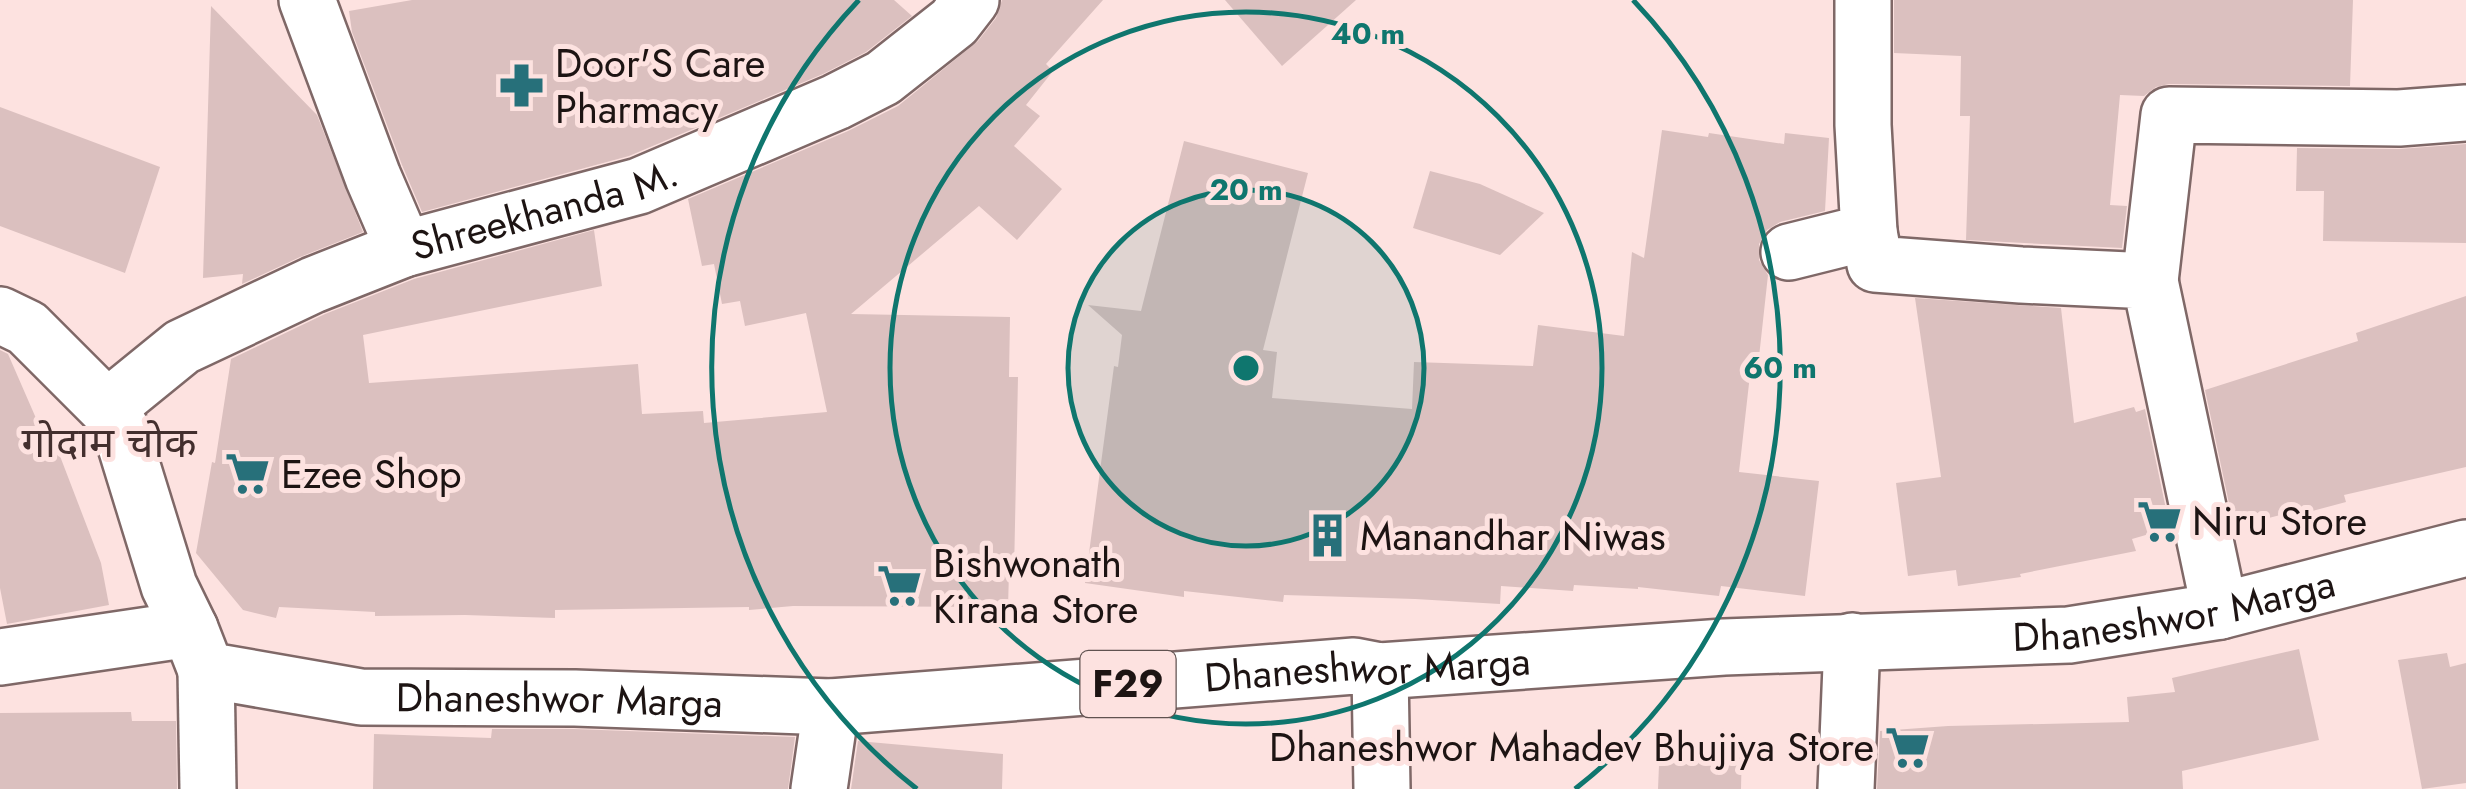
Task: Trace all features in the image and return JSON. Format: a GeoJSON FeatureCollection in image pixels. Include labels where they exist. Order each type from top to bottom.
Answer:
{"type":"FeatureCollection","features":[{"type":"Feature","properties":{"kind":"street","name":"Shreekhanda M."},"geometry":{"type":"LineString","coordinates":[[107,408],[182,348],[314,285],[404,249],[639,186],[836,102],[882,78],[954,22],[971,0]]}},
{"type":"Feature","properties":{"kind":"street"},"geometry":{"type":"LineString","coordinates":[[1863,0],[1863,125],[1869,232],[1875,264],[2150,281]]}},
{"type":"Feature","properties":{"kind":"street"},"geometry":{"type":"LineString","coordinates":[[326,12],[372,177],[404,249]]}},
{"type":"Feature","properties":{"kind":"street"},"geometry":{"type":"LineString","coordinates":[[2220,611],[2150,281],[2169,115],[2399,118],[2466,113]]}},
{"type":"Feature","properties":{"kind":"street"},"geometry":{"type":"LineString","coordinates":[[1788,252],[1869,232]]}},
{"type":"Feature","properties":{"kind":"street"},"geometry":{"type":"LineString","coordinates":[[0,315],[28,328],[107,408],[120,427],[169,586],[198,650],[208,789]]}},
{"type":"Feature","properties":{"kind":"street","name":"Dhaneshwor Marga"},"geometry":{"type":"LineString","coordinates":[[0,657],[198,650],[362,697],[575,698],[831,707],[1354,666],[1380,671],[1724,647],[2069,635],[2220,611],[2466,548]]}},
{"type":"Feature","properties":{"kind":"street"},"geometry":{"type":"LineString","coordinates":[[1846,789],[1852,641]]}},
{"type":"Feature","properties":{"kind":"street"},"geometry":{"type":"LineString","coordinates":[[1380,671],[1382,789]]}},
{"type":"Feature","properties":{"kind":"street"},"geometry":{"type":"LineString","coordinates":[[819,789],[831,707]]}},
{"type":"Feature","properties":{"kind":"building"},"geometry":{"type":"Polygon","coordinates":[[[412,0],[894,0],[912,16],[866,52],[823,74],[629,156],[422,212],[352,32],[349,11],[412,0]]]}},
{"type":"Feature","properties":{"kind":"building"},"geometry":{"type":"Polygon","coordinates":[[[1002,0],[1103,0],[1046,64],[1053,71],[1026,105],[1040,116],[1014,146],[1062,189],[1017,240],[979,206],[851,314],[1010,317],[1009,377],[1018,377],[1014,573],[1009,572],[1008,607],[555,610],[555,618],[375,616],[375,612],[279,607],[276,618],[243,610],[196,553],[231,359],[325,314],[414,279],[594,230],[602,286],[363,335],[369,383],[638,364],[642,414],[703,411],[704,423],[827,412],[806,313],[745,326],[740,301],[722,304],[714,264],[702,266],[688,199],[898,106],[978,41],[996,18],[1002,0]]]}},
{"type":"Feature","properties":{"kind":"building"},"geometry":{"type":"Polygon","coordinates":[[[1225,0],[1356,0],[1282,66],[1225,0]]]}},
{"type":"Feature","properties":{"kind":"building"},"geometry":{"type":"Polygon","coordinates":[[[1894,0],[2353,0],[2350,86],[2169,84],[2144,96],[2120,95],[2110,205],[2127,206],[2122,248],[1966,240],[1970,116],[1960,116],[1961,56],[1894,53],[1894,0]]]}},
{"type":"Feature","properties":{"kind":"building"},"geometry":{"type":"Polygon","coordinates":[[[211,6],[317,115],[363,232],[242,284],[243,274],[203,278],[211,6]]]}},
{"type":"Feature","properties":{"kind":"building"},"geometry":{"type":"Polygon","coordinates":[[[0,107],[160,167],[125,273],[0,226],[0,107]]]}},
{"type":"Feature","properties":{"kind":"building"},"geometry":{"type":"Polygon","coordinates":[[[1662,130],[1784,144],[1785,133],[1829,138],[1825,211],[1780,222],[1767,230],[1759,244],[1759,260],[1768,275],[1759,357],[1752,357],[1739,472],[1819,481],[1805,596],[1721,586],[1719,596],[1574,585],[1573,591],[1501,586],[1500,604],[1284,595],[1283,602],[1184,591],[1184,597],[1085,583],[1114,366],[1118,367],[1122,335],[1088,305],[1141,311],[1184,141],[1308,173],[1263,350],[1277,352],[1272,398],[1412,409],[1414,362],[1533,366],[1538,325],[1624,336],[1632,252],[1644,258],[1662,130]]]}},
{"type":"Feature","properties":{"kind":"building"},"geometry":{"type":"Polygon","coordinates":[[[2466,144],[2466,243],[2323,241],[2324,191],[2296,191],[2297,148],[2399,149],[2466,144]]]}},
{"type":"Feature","properties":{"kind":"building"},"geometry":{"type":"Polygon","coordinates":[[[1430,171],[1480,184],[1544,213],[1500,255],[1413,228],[1430,171]]]}},
{"type":"Feature","properties":{"kind":"building"},"geometry":{"type":"Polygon","coordinates":[[[2466,296],[2466,467],[2344,495],[2346,502],[2301,514],[2300,510],[2234,527],[2205,390],[2358,341],[2356,333],[2466,296]]]}},
{"type":"Feature","properties":{"kind":"building"},"geometry":{"type":"Polygon","coordinates":[[[1915,298],[2061,308],[2074,423],[2134,407],[2136,412],[2145,409],[2170,528],[2132,539],[2136,551],[2020,574],[2021,577],[1958,586],[1956,570],[1908,576],[1896,483],[1941,477],[1915,298]]]}},
{"type":"Feature","properties":{"kind":"building"},"geometry":{"type":"Polygon","coordinates":[[[0,350],[8,354],[42,432],[50,430],[101,563],[109,605],[7,624],[0,588],[0,350]]]}},
{"type":"Feature","properties":{"kind":"building"},"geometry":{"type":"Polygon","coordinates":[[[2299,649],[2319,740],[2182,771],[2183,789],[1877,789],[1880,731],[2129,722],[2127,697],[2175,692],[2172,678],[2299,649]]]}},
{"type":"Feature","properties":{"kind":"building"},"geometry":{"type":"Polygon","coordinates":[[[2447,653],[2450,667],[2466,663],[2466,783],[2422,789],[2398,660],[2447,653]]]}},
{"type":"Feature","properties":{"kind":"building"},"geometry":{"type":"Polygon","coordinates":[[[131,712],[132,721],[176,721],[177,789],[0,789],[0,713],[131,712]]]}},
{"type":"Feature","properties":{"kind":"building"},"geometry":{"type":"Polygon","coordinates":[[[492,729],[795,737],[788,789],[373,789],[374,734],[491,738],[492,729]]]}},
{"type":"Feature","properties":{"kind":"building"},"geometry":{"type":"Polygon","coordinates":[[[858,741],[1003,754],[1002,789],[851,789],[858,741]]]}},
{"type":"Feature","properties":{"kind":"building"},"geometry":{"type":"Polygon","coordinates":[[[1660,741],[1742,744],[1741,789],[1658,789],[1660,741]]]}},
{"type":"Feature","properties":{"kind":"place","name":"Door'S Care Pharmacy"},"geometry":{"type":"Point","coordinates":[522,86]}},
{"type":"Feature","properties":{"kind":"place","name":"Ezee Shop"},"geometry":{"type":"Point","coordinates":[248,474]}},
{"type":"Feature","properties":{"kind":"place","name":"Niru Store"},"geometry":{"type":"Point","coordinates":[2159,521]}},
{"type":"Feature","properties":{"kind":"place","name":"Manandhar Niwas"},"geometry":{"type":"Point","coordinates":[1327,536]}},
{"type":"Feature","properties":{"kind":"place","name":"Bishwonath Kirana Store"},"geometry":{"type":"Point","coordinates":[900,586]}},
{"type":"Feature","properties":{"kind":"place","name":"Dhaneshwor Mahadev Bhujiya Store"},"geometry":{"type":"Point","coordinates":[1907,747]}},
{"type":"Feature","properties":{"kind":"district","name":"गाेदाम चाेक"},"geometry":{"type":"Point","coordinates":[109,442]}}]}
